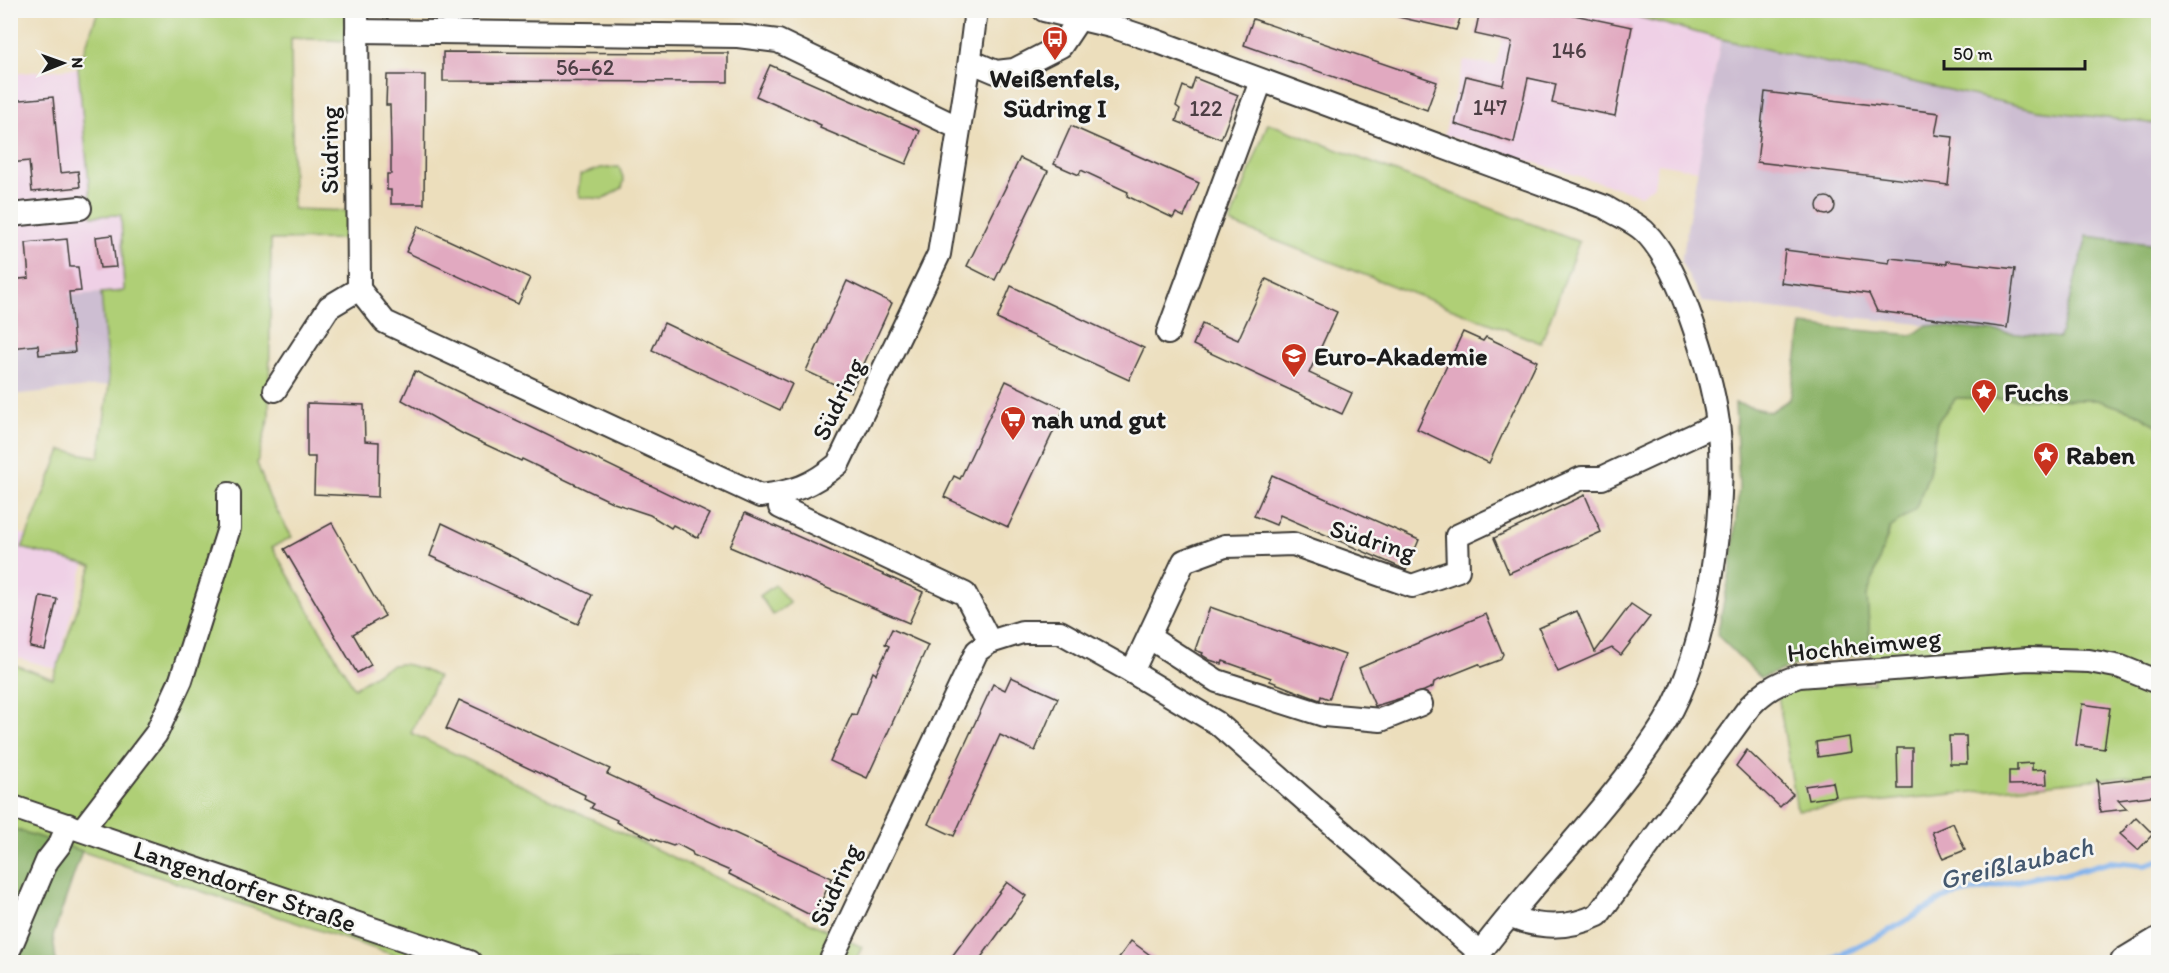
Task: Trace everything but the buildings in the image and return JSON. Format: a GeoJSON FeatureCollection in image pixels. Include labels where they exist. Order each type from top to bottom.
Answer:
{"type":"FeatureCollection","features":[{"type":"Feature","properties":{"kind":"main road"},"geometry":{"type":"LineString","coordinates":[[2125,963],[2158,942]]}},
{"type":"Feature","properties":{"kind":"street","name":"Südring"},"geometry":{"type":"LineString","coordinates":[[357,21],[359,289],[385,322],[760,496],[788,493],[814,483],[838,464],[939,254],[976,10]]}},
{"type":"Feature","properties":{"kind":"street"},"geometry":{"type":"LineString","coordinates":[[780,507],[965,594],[990,642],[1022,632],[1060,632],[1217,723],[1477,958],[1604,808],[1666,720],[1692,659],[1704,615],[1720,512],[1718,424],[1710,379],[1684,299],[1669,266],[1643,231],[1605,207],[1153,40],[1044,10]]}},
{"type":"Feature","properties":{"kind":"street"},"geometry":{"type":"LineString","coordinates":[[970,61],[996,72],[1014,70],[1061,46],[1079,19]]}},
{"type":"Feature","properties":{"kind":"street"},"geometry":{"type":"LineString","coordinates":[[357,21],[738,36],[778,41],[959,128]]}},
{"type":"Feature","properties":{"kind":"street"},"geometry":{"type":"LineString","coordinates":[[1168,333],[1261,81]]}},
{"type":"Feature","properties":{"kind":"street"},"geometry":{"type":"LineString","coordinates":[[10,215],[80,208]]}},
{"type":"Feature","properties":{"kind":"street"},"geometry":{"type":"LineString","coordinates":[[275,390],[329,307],[359,289]]}},
{"type":"Feature","properties":{"kind":"street","name":"Südring"},"geometry":{"type":"LineString","coordinates":[[1132,672],[1150,638],[1184,561],[1225,546],[1293,544],[1412,586],[1458,570],[1457,537],[1582,478],[1602,478],[1718,424]]}},
{"type":"Feature","properties":{"kind":"street"},"geometry":{"type":"LineString","coordinates":[[10,948],[47,861],[156,734],[181,680],[229,528],[229,494]]}},
{"type":"Feature","properties":{"kind":"street"},"geometry":{"type":"LineString","coordinates":[[1150,638],[1217,681],[1324,715],[1381,720],[1421,704]]}},
{"type":"Feature","properties":{"kind":"street","name":"Südring"},"geometry":{"type":"LineString","coordinates":[[830,963],[977,651],[990,642]]}},
{"type":"Feature","properties":{"kind":"street","name":"Hochheimweg"},"geometry":{"type":"LineString","coordinates":[[1511,917],[1528,924],[1548,926],[1579,924],[1598,915],[1750,706],[1766,689],[1781,682],[1799,676],[2028,659],[2089,661],[2121,668],[2158,682]]}},
{"type":"Feature","properties":{"kind":"street","name":"Langendorfer Straße"},"geometry":{"type":"LineString","coordinates":[[15,808],[470,963]]}},
{"type":"Feature","properties":{"kind":"shaded area"},"geometry":{"type":"Polygon","coordinates":[[[1509,11],[1616,11],[1721,39],[1698,170],[1658,163],[1654,185],[1641,195],[1444,135],[1464,61],[1496,65],[1509,11]]]}},
{"type":"Feature","properties":{"kind":"shaded area"},"geometry":{"type":"Polygon","coordinates":[[[1721,39],[2037,110],[2158,124],[2158,245],[2087,236],[2060,338],[1702,302],[1681,262],[1721,39]]]}},
{"type":"Feature","properties":{"kind":"shaded area"},"geometry":{"type":"Polygon","coordinates":[[[78,68],[92,216],[121,214],[124,291],[11,300],[11,74],[78,68]]]}},
{"type":"Feature","properties":{"kind":"shaded area"},"geometry":{"type":"Polygon","coordinates":[[[101,293],[109,385],[11,395],[11,300],[101,293]]]}},
{"type":"Feature","properties":{"kind":"shaded area"},"geometry":{"type":"Polygon","coordinates":[[[10,531],[88,550],[57,669],[11,656],[10,531]]]}},
{"type":"Feature","properties":{"kind":"green space"},"geometry":{"type":"Polygon","coordinates":[[[98,11],[346,11],[345,41],[291,38],[293,209],[349,211],[350,239],[271,240],[269,417],[257,463],[270,499],[292,537],[272,547],[354,688],[394,665],[411,666],[438,677],[411,733],[862,947],[855,962],[415,962],[11,828],[10,663],[53,679],[92,566],[22,548],[61,450],[99,457],[109,385],[101,293],[124,291],[121,215],[92,216],[78,68],[98,11]]]}},
{"type":"Feature","properties":{"kind":"green space"},"geometry":{"type":"Polygon","coordinates":[[[1616,11],[2158,11],[2158,124],[2038,110],[1721,39],[1616,11]]]}},
{"type":"Feature","properties":{"kind":"green space"},"geometry":{"type":"Polygon","coordinates":[[[1268,123],[1579,242],[1541,343],[1230,223],[1268,123]]]}},
{"type":"Feature","properties":{"kind":"green space"},"geometry":{"type":"Polygon","coordinates":[[[619,167],[624,180],[622,188],[603,199],[580,197],[578,193],[580,175],[601,168],[619,167]]]}},
{"type":"Feature","properties":{"kind":"green space"},"geometry":{"type":"Polygon","coordinates":[[[2087,236],[2158,245],[2158,426],[2137,413],[2097,400],[1956,398],[1937,422],[1929,473],[1915,510],[1890,528],[1867,596],[1871,654],[1812,659],[1761,678],[1717,635],[1731,568],[1739,488],[1735,403],[1770,412],[1790,399],[1802,325],[1913,335],[1927,325],[2059,338],[2087,236]]]}},
{"type":"Feature","properties":{"kind":"green space"},"geometry":{"type":"Polygon","coordinates":[[[1956,398],[2097,400],[2137,413],[2158,426],[2158,773],[1797,810],[1778,695],[1803,686],[1873,683],[1867,596],[1890,528],[1915,510],[1929,473],[1937,422],[1956,398]]]}},
{"type":"Feature","properties":{"kind":"green space"},"geometry":{"type":"Polygon","coordinates":[[[775,585],[790,603],[773,615],[760,596],[775,585]]]}},
{"type":"Feature","properties":{"kind":"green space"},"geometry":{"type":"Polygon","coordinates":[[[11,828],[82,851],[53,936],[56,962],[11,962],[11,828]]]}},
{"type":"Feature","properties":{"kind":"waterway","name":"Greißlaubach"},"geometry":{"type":"LineString","coordinates":[[1826,962],[1885,933],[1946,897],[2045,875],[2063,875],[2110,862],[2145,865],[2158,861]]}},
{"type":"Feature","properties":{"kind":"place","name":"Weißenfels, Südring I"},"geometry":{"type":"Point","coordinates":[1055,62]}},
{"type":"Feature","properties":{"kind":"place","name":"Euro-Akademie"},"geometry":{"type":"Point","coordinates":[1294,379]}},
{"type":"Feature","properties":{"kind":"place","name":"Fuchs"},"geometry":{"type":"Point","coordinates":[1984,415]}},
{"type":"Feature","properties":{"kind":"place","name":"nah und gut"},"geometry":{"type":"Point","coordinates":[1013,442]}},
{"type":"Feature","properties":{"kind":"place","name":"Raben"},"geometry":{"type":"Point","coordinates":[2046,478]}}]}
